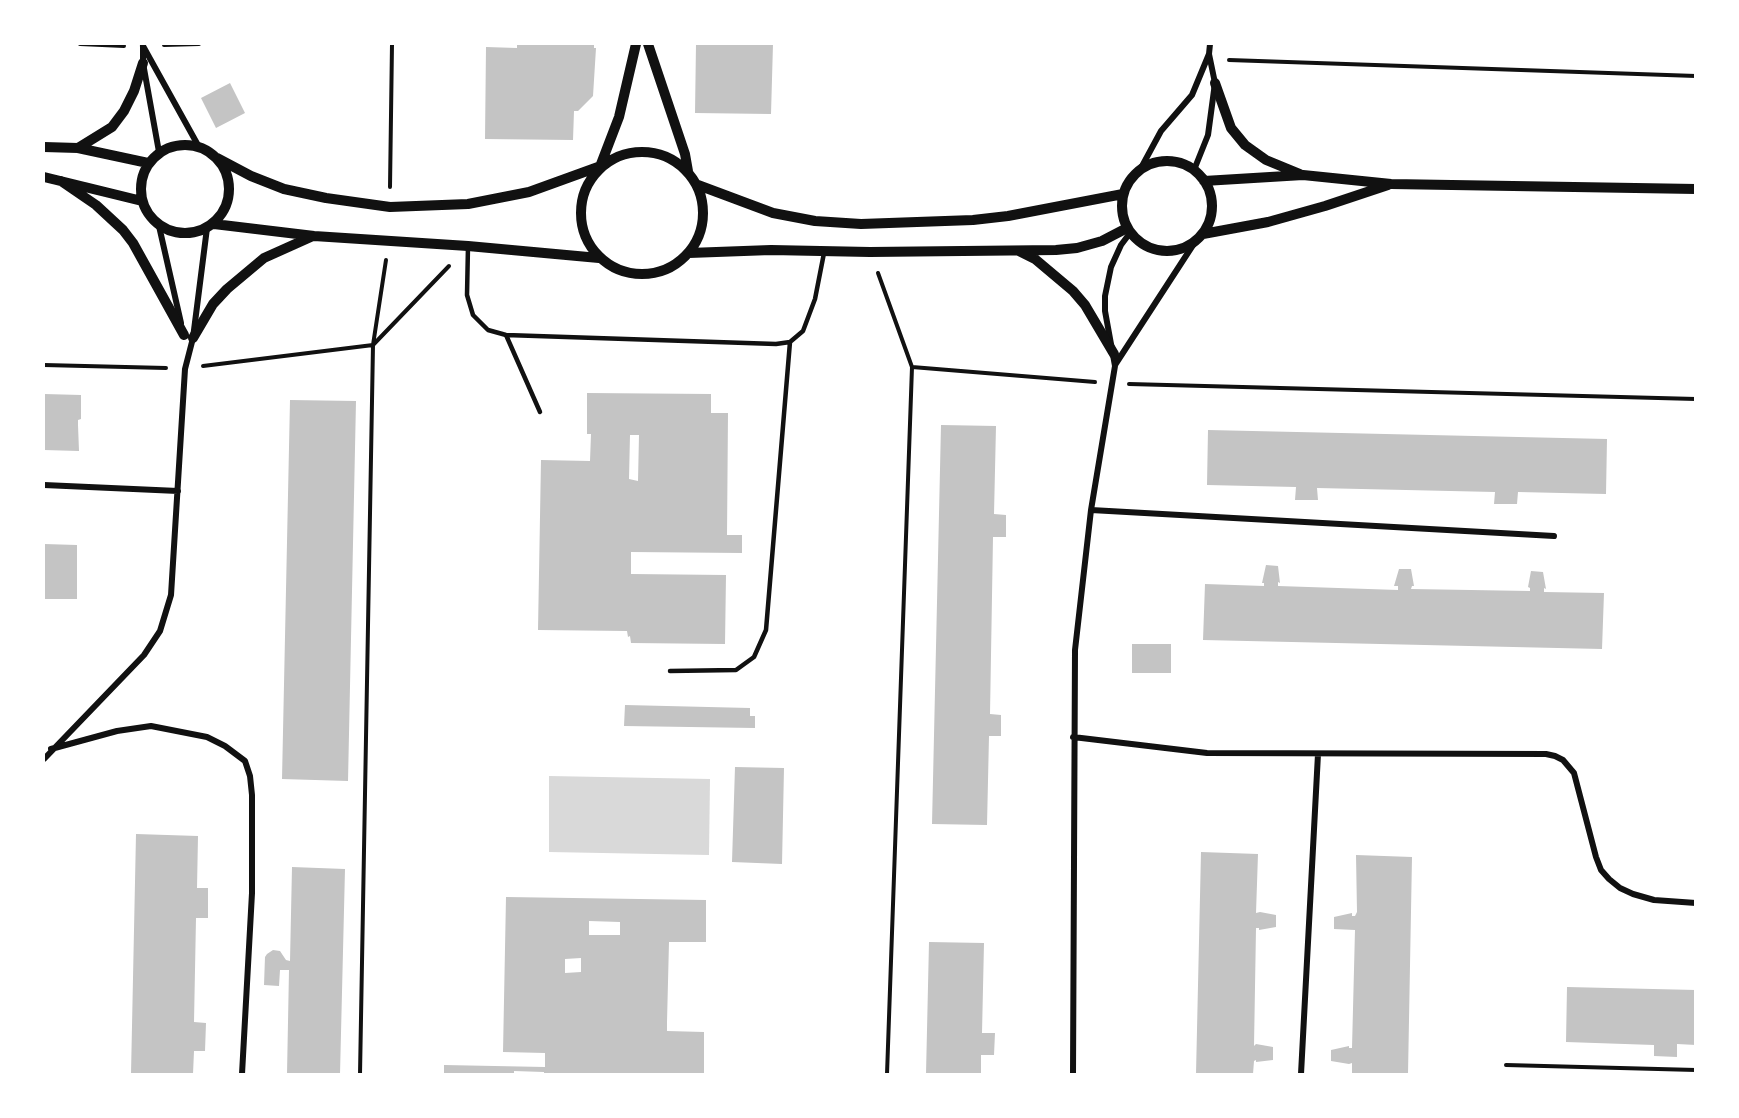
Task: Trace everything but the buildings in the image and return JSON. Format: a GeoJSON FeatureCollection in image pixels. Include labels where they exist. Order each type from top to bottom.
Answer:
{"type":"FeatureCollection","features":[{"type":"Feature","properties":{"kind":"street"},"geometry":{"type":"LineString","coordinates":[[599,258],[211,226],[183,234],[159,226],[148,215],[142,201],[141,183],[148,163],[159,152],[178,145],[199,147],[252,176],[284,189],[326,198],[390,207],[468,204],[529,192],[600,166],[630,151],[661,153],[688,171],[698,185],[704,209],[701,232],[689,253],[669,268],[645,274],[621,271],[599,258],[584,237],[579,212],[584,188],[600,166],[618,117],[636,44]]}},
{"type":"Feature","properties":{"kind":"street"},"geometry":{"type":"LineString","coordinates":[[648,44],[685,154],[688,171]]}},
{"type":"Feature","properties":{"kind":"street"},"geometry":{"type":"LineString","coordinates":[[1210,44],[1215,83],[1231,128],[1245,145],[1266,160],[1303,175]]}},
{"type":"Feature","properties":{"kind":"street"},"geometry":{"type":"LineString","coordinates":[[143,45],[143,63],[159,152]]}},
{"type":"Feature","properties":{"kind":"street"},"geometry":{"type":"LineString","coordinates":[[143,45],[199,147]]}},
{"type":"Feature","properties":{"kind":"street"},"geometry":{"type":"LineString","coordinates":[[1141,168],[1161,130],[1192,95],[1210,57]]}},
{"type":"Feature","properties":{"kind":"street"},"geometry":{"type":"LineString","coordinates":[[78,148],[112,127],[124,111],[134,91],[143,63]]}},
{"type":"Feature","properties":{"kind":"street"},"geometry":{"type":"LineString","coordinates":[[1194,170],[1208,135],[1215,83]]}},
{"type":"Feature","properties":{"kind":"street"},"geometry":{"type":"LineString","coordinates":[[44,147],[78,148],[148,163]]}},
{"type":"Feature","properties":{"kind":"street"},"geometry":{"type":"LineString","coordinates":[[44,759],[51,749],[144,655],[160,631],[171,595],[189,337],[211,226],[228,204],[229,179],[217,158]]}},
{"type":"Feature","properties":{"kind":"street"},"geometry":{"type":"LineString","coordinates":[[1115,366],[1195,242],[1203,234],[1210,221],[1212,207],[1210,193],[1204,180],[1182,163],[1168,160],[1154,162],[1141,168],[1133,175],[1123,194],[1121,205],[1128,230],[1140,243],[1154,249],[1168,251],[1182,249],[1195,242]]}},
{"type":"Feature","properties":{"kind":"street"},"geometry":{"type":"LineString","coordinates":[[1204,180],[1303,175],[1391,184],[1695,189]]}},
{"type":"Feature","properties":{"kind":"street"},"geometry":{"type":"LineString","coordinates":[[44,177],[142,201]]}},
{"type":"Feature","properties":{"kind":"street"},"geometry":{"type":"LineString","coordinates":[[61,182],[96,205],[123,230],[189,337]]}},
{"type":"Feature","properties":{"kind":"street"},"geometry":{"type":"LineString","coordinates":[[1203,234],[1268,222],[1391,184]]}},
{"type":"Feature","properties":{"kind":"street"},"geometry":{"type":"LineString","coordinates":[[698,185],[773,213],[815,221],[861,224],[973,220],[1008,216],[1123,194]]}},
{"type":"Feature","properties":{"kind":"street"},"geometry":{"type":"LineString","coordinates":[[159,226],[189,337]]}},
{"type":"Feature","properties":{"kind":"street"},"geometry":{"type":"LineString","coordinates":[[689,253],[771,250],[870,252],[1077,248],[1128,230]]}},
{"type":"Feature","properties":{"kind":"street"},"geometry":{"type":"LineString","coordinates":[[1073,1074],[1075,650],[1091,510],[1115,366],[1105,311],[1105,296],[1111,267],[1128,230]]}},
{"type":"Feature","properties":{"kind":"street"},"geometry":{"type":"LineString","coordinates":[[189,337],[227,289],[264,258],[314,236]]}},
{"type":"Feature","properties":{"kind":"street"},"geometry":{"type":"LineString","coordinates":[[1017,250],[1035,259],[1073,291],[1085,305],[1114,354]]}},
{"type":"Feature","properties":{"kind":"street"},"geometry":{"type":"LineString","coordinates":[[44,485],[178,491]]}},
{"type":"Feature","properties":{"kind":"street"},"geometry":{"type":"LineString","coordinates":[[1091,510],[1554,536]]}},
{"type":"Feature","properties":{"kind":"street"},"geometry":{"type":"LineString","coordinates":[[51,749],[117,731],[151,726],[207,737],[225,746],[245,761],[250,776],[252,795],[252,892],[242,1074]]}},
{"type":"Feature","properties":{"kind":"street"},"geometry":{"type":"LineString","coordinates":[[1073,737],[1207,753],[1546,753],[1563,760],[1574,773],[1596,857],[1601,870],[1609,879],[1620,888],[1654,900],[1695,903]]}},
{"type":"Feature","properties":{"kind":"street"},"geometry":{"type":"LineString","coordinates":[[1301,1074],[1318,754]]}},
{"type":"Feature","properties":{"kind":"lane"},"geometry":{"type":"LineString","coordinates":[[468,246],[467,295],[474,315],[488,330],[506,335],[776,344],[790,342],[803,331],[814,299],[825,251]]}},
{"type":"Feature","properties":{"kind":"lane"},"geometry":{"type":"LineString","coordinates":[[506,335],[540,412]]}},
{"type":"Feature","properties":{"kind":"lane"},"geometry":{"type":"LineString","coordinates":[[670,671],[736,670],[754,657],[766,630],[790,342]]}},
{"type":"Feature","properties":{"kind":"path"},"geometry":{"type":"LineString","coordinates":[[390,207],[392,44]]}},
{"type":"Feature","properties":{"kind":"path"},"geometry":{"type":"LineString","coordinates":[[1210,57],[1695,76]]}},
{"type":"Feature","properties":{"kind":"path"},"geometry":{"type":"LineString","coordinates":[[360,1074],[373,345],[389,240]]}},
{"type":"Feature","properties":{"kind":"path"},"geometry":{"type":"LineString","coordinates":[[44,365],[185,369],[373,345],[468,246]]}},
{"type":"Feature","properties":{"kind":"path"},"geometry":{"type":"LineString","coordinates":[[870,252],[912,367],[887,1074]]}},
{"type":"Feature","properties":{"kind":"path"},"geometry":{"type":"LineString","coordinates":[[912,367],[1111,384],[1695,399]]}},
{"type":"Feature","properties":{"kind":"path"},"geometry":{"type":"LineString","coordinates":[[1506,1065],[1695,1070]]}},
{"type":"Feature","properties":{"kind":"shaded area"},"geometry":{"type":"Polygon","coordinates":[[[549,776],[710,779],[709,855],[549,852],[549,776]]]}}]}
